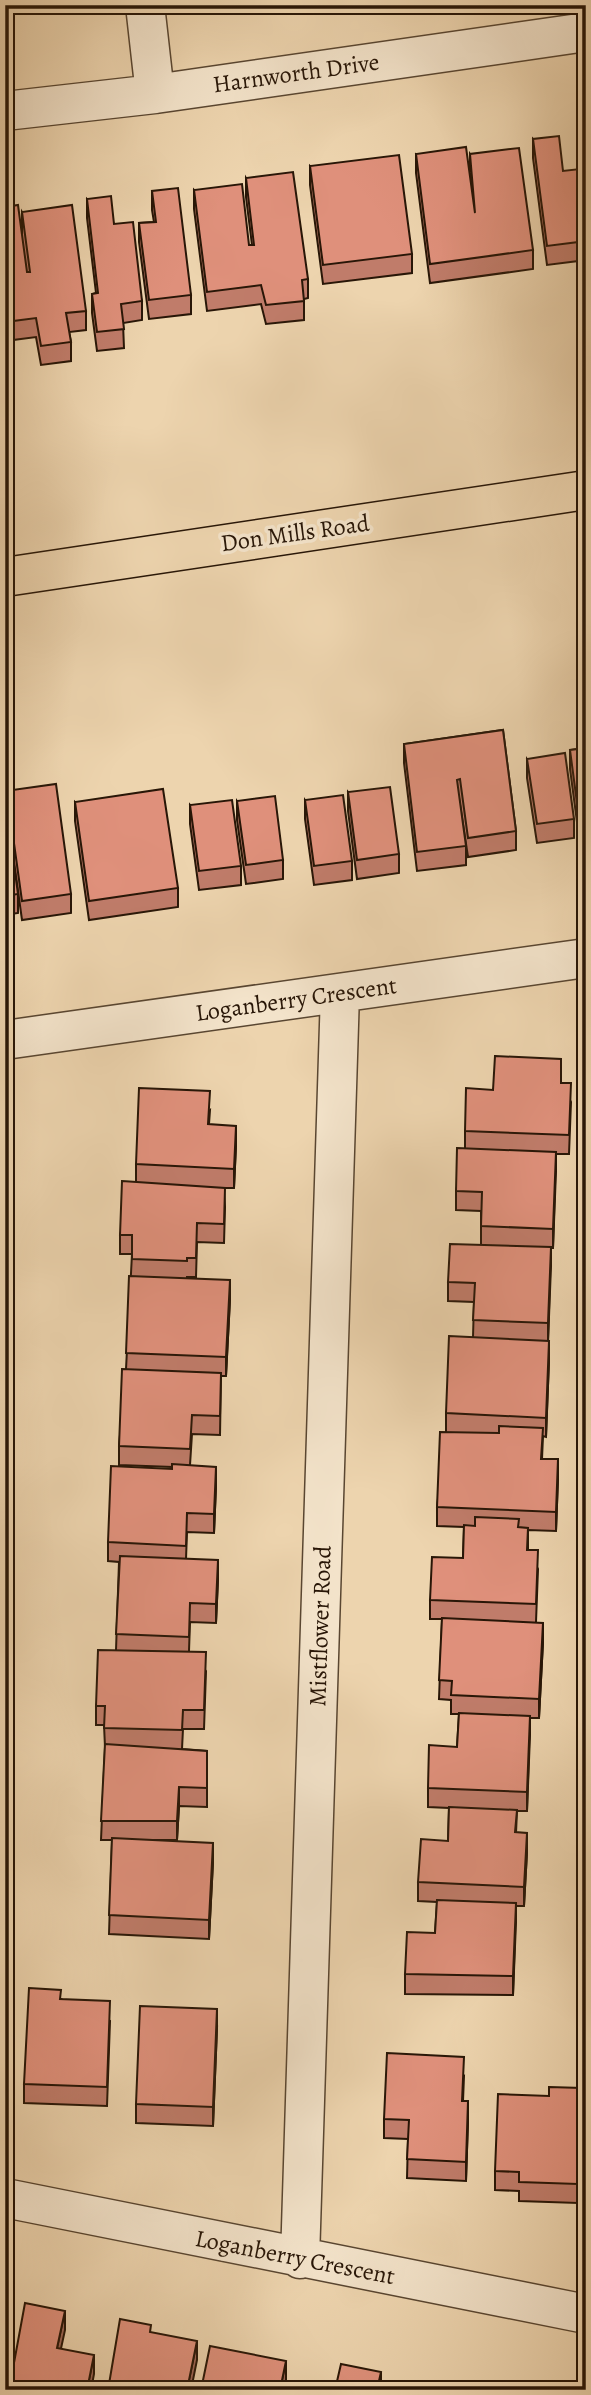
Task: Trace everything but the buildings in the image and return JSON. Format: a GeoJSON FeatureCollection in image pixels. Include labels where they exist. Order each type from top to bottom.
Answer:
{"type":"FeatureCollection","features":[{"type":"Feature","properties":{"kind":"main road","name":"Don Mills Road"},"geometry":{"type":"LineString","coordinates":[[5,577],[586,490]]}},
{"type":"Feature","properties":{"kind":"street"},"geometry":{"type":"LineString","coordinates":[[145,5],[155,93]]}},
{"type":"Feature","properties":{"kind":"street","name":"Harnworth Drive"},"geometry":{"type":"LineString","coordinates":[[5,111],[155,93],[586,32]]}},
{"type":"Feature","properties":{"kind":"street","name":"Loganberry Crescent"},"geometry":{"type":"LineString","coordinates":[[5,1040],[586,958]]}},
{"type":"Feature","properties":{"kind":"street","name":"Mistflower Road"},"geometry":{"type":"LineString","coordinates":[[300,2259],[340,993]]}},
{"type":"Feature","properties":{"kind":"street","name":"Loganberry Crescent"},"geometry":{"type":"LineString","coordinates":[[5,2198],[586,2314]]}}]}
